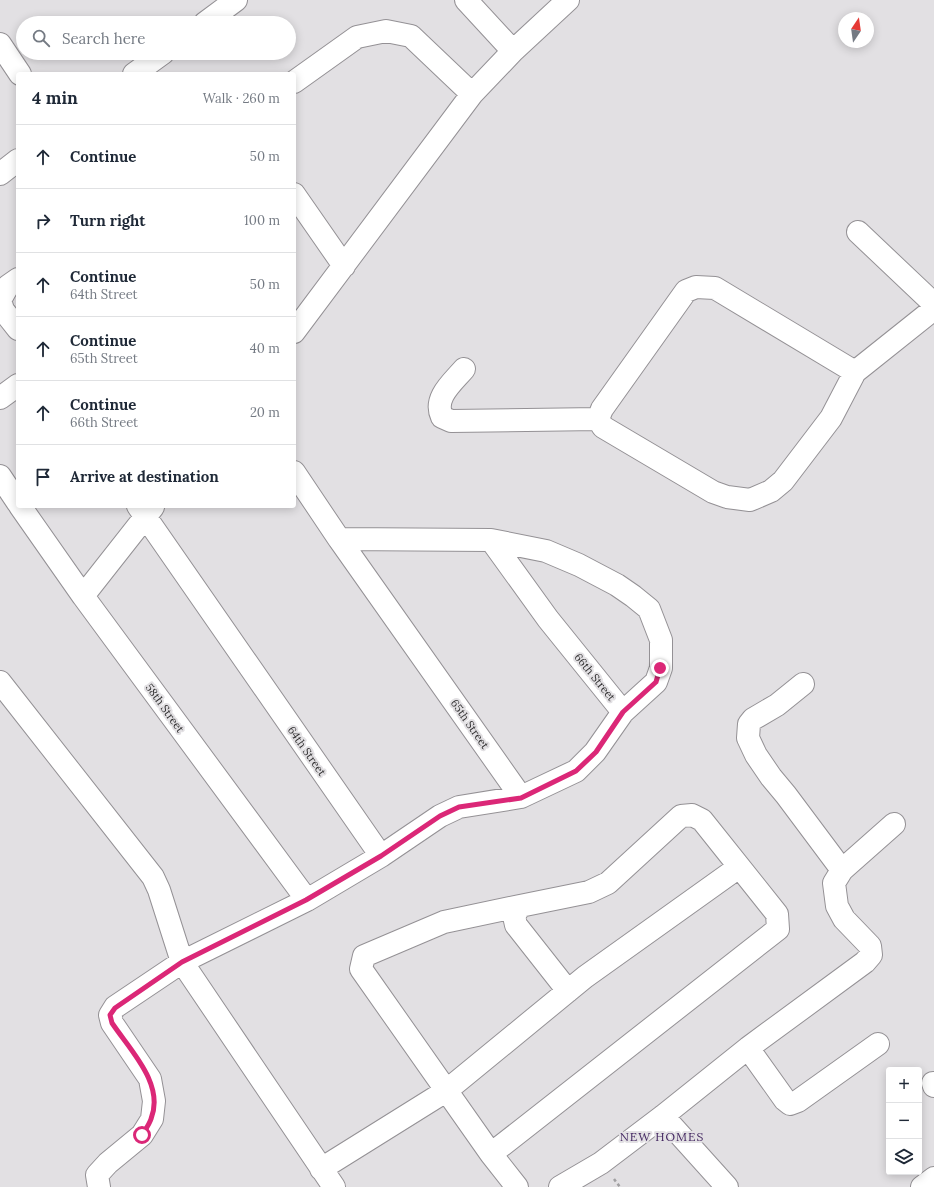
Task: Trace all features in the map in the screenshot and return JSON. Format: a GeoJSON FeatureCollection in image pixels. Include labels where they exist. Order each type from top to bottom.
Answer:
{"type":"FeatureCollection","features":[{"type":"Feature","properties":{"kind":"street"},"geometry":{"type":"LineString","coordinates":[[214,16],[236,0]]}},
{"type":"Feature","properties":{"kind":"street"},"geometry":{"type":"LineString","coordinates":[[466,0],[512,51]]}},
{"type":"Feature","properties":{"kind":"street"},"geometry":{"type":"LineString","coordinates":[[296,329],[472,94],[512,51],[568,0]]}},
{"type":"Feature","properties":{"kind":"street"},"geometry":{"type":"LineString","coordinates":[[296,81],[357,37],[386,30],[411,36],[472,94]]}},
{"type":"Feature","properties":{"kind":"street"},"geometry":{"type":"LineString","coordinates":[[0,44],[19,72]]}},
{"type":"Feature","properties":{"kind":"street"},"geometry":{"type":"LineString","coordinates":[[137,72],[153,60]]}},
{"type":"Feature","properties":{"kind":"street"},"geometry":{"type":"LineString","coordinates":[[0,174],[16,162]]}},
{"type":"Feature","properties":{"kind":"street"},"geometry":{"type":"LineString","coordinates":[[296,197],[344,266]]}},
{"type":"Feature","properties":{"kind":"street"},"geometry":{"type":"LineString","coordinates":[[858,232],[934,304]]}},
{"type":"Feature","properties":{"kind":"street"},"geometry":{"type":"LineString","coordinates":[[16,280],[8,286],[0,300],[3,310],[16,326]]}},
{"type":"Feature","properties":{"kind":"street"},"geometry":{"type":"LineString","coordinates":[[598,419],[602,409],[686,291],[696,287],[715,288],[855,372]]}},
{"type":"Feature","properties":{"kind":"street"},"geometry":{"type":"LineString","coordinates":[[598,419],[603,427],[713,492],[727,497],[750,500],[771,491],[783,481],[831,418],[855,372],[934,309]]}},
{"type":"Feature","properties":{"kind":"street"},"geometry":{"type":"LineString","coordinates":[[464,369],[440,398],[439,410],[442,417],[451,421],[598,419]]}},
{"type":"Feature","properties":{"kind":"street"},"geometry":{"type":"LineString","coordinates":[[0,398],[16,386]]}},
{"type":"Feature","properties":{"kind":"street","name":"65th Street"},"geometry":{"type":"LineString","coordinates":[[296,475],[339,539],[521,798]]}},
{"type":"Feature","properties":{"kind":"street"},"geometry":{"type":"LineString","coordinates":[[0,476],[16,500]]}},
{"type":"Feature","properties":{"kind":"street","name":"58th Street"},"geometry":{"type":"LineString","coordinates":[[21,508],[83,596],[306,900]]}},
{"type":"Feature","properties":{"kind":"street"},"geometry":{"type":"LineString","coordinates":[[83,596],[145,510]]}},
{"type":"Feature","properties":{"kind":"street","name":"64th Street"},"geometry":{"type":"LineString","coordinates":[[145,510],[381,856]]}},
{"type":"Feature","properties":{"kind":"street"},"geometry":{"type":"LineString","coordinates":[[339,539],[491,540]]}},
{"type":"Feature","properties":{"kind":"street","name":"66th Street"},"geometry":{"type":"LineString","coordinates":[[491,540],[546,551],[579,565],[617,585],[633,596],[648,609],[661,640],[660,668],[656,682],[623,712],[548,619],[491,540]]}},
{"type":"Feature","properties":{"kind":"street"},"geometry":{"type":"LineString","coordinates":[[0,682],[153,877],[159,890],[182,962],[334,1187]]}},
{"type":"Feature","properties":{"kind":"street"},"geometry":{"type":"LineString","coordinates":[[803,684],[772,708],[753,719],[749,724],[748,738],[752,749],[763,766],[842,870]]}},
{"type":"Feature","properties":{"kind":"street"},"geometry":{"type":"LineString","coordinates":[[99,1187],[97,1175],[108,1163],[142,1135],[152,1119],[154,1101],[150,1079],[112,1023],[110,1015],[115,1008],[182,962],[306,900],[381,856],[440,816],[459,807],[521,798],[576,771],[596,752],[623,712]]}},
{"type":"Feature","properties":{"kind":"street"},"geometry":{"type":"LineString","coordinates":[[491,1154],[778,929],[777,914],[702,820],[692,815],[681,816],[608,883],[589,892],[444,922],[364,956],[361,969],[491,1154],[517,1187]]}},
{"type":"Feature","properties":{"kind":"street"},"geometry":{"type":"LineString","coordinates":[[560,1187],[601,1163],[748,1048],[865,962],[871,955],[870,946],[844,919],[837,906],[834,884],[842,870],[894,824]]}},
{"type":"Feature","properties":{"kind":"street"},"geometry":{"type":"LineString","coordinates":[[321,1169],[446,1091],[585,977],[739,867]]}},
{"type":"Feature","properties":{"kind":"street"},"geometry":{"type":"LineString","coordinates":[[520,906],[514,916],[516,925],[568,991]]}},
{"type":"Feature","properties":{"kind":"street"},"geometry":{"type":"LineString","coordinates":[[748,1048],[785,1100],[790,1104],[798,1101],[878,1044]]}},
{"type":"Feature","properties":{"kind":"street"},"geometry":{"type":"LineString","coordinates":[[663,1116],[727,1187]]}},
{"type":"Feature","properties":{"kind":"street"},"geometry":{"type":"LineString","coordinates":[[922,1187],[934,1178]]}},
{"type":"Feature","properties":{"kind":"district","name":"NEW HOMES"},"geometry":{"type":"Point","coordinates":[662,1137]}},
{"type":"Feature","properties":{"kind":"route"},"geometry":{"type":"LineString","coordinates":[[142,1135],[152,1119],[154,1101],[150,1079],[112,1023],[110,1015],[115,1008],[182,962],[306,900],[381,856],[440,816],[459,807],[521,798],[576,771],[596,752],[623,712],[656,682],[660,668]]}}]}
